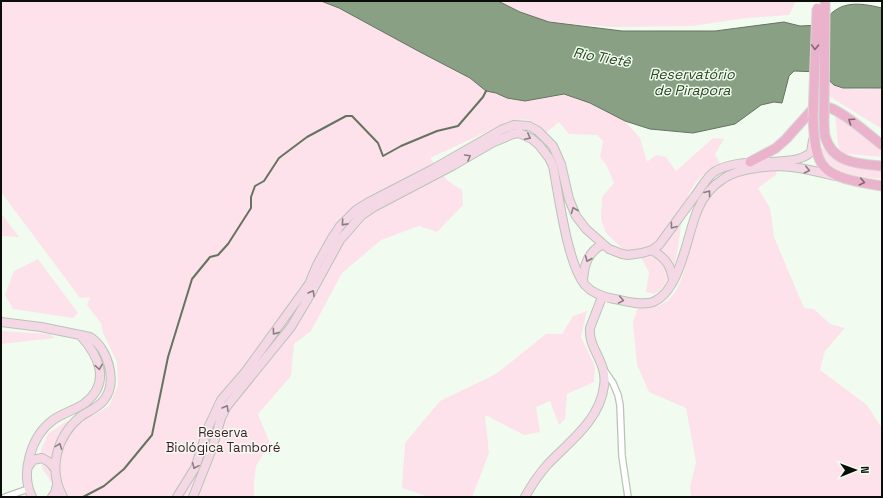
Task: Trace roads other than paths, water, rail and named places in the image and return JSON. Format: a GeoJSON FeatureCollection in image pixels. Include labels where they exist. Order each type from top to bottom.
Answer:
{"type":"FeatureCollection","features":[{"type":"Feature","properties":{"kind":"main road"},"geometry":{"type":"LineString","coordinates":[[821,5],[825,135],[830,148],[838,157],[858,163],[882,166]]}},
{"type":"Feature","properties":{"kind":"main road"},"geometry":{"type":"LineString","coordinates":[[821,5],[813,118],[814,131],[818,155],[821,163],[831,173],[841,178]]}},
{"type":"Feature","properties":{"kind":"main road"},"geometry":{"type":"LineString","coordinates":[[750,162],[776,148],[812,110],[818,108],[831,109],[851,121],[882,145]]}},
{"type":"Feature","properties":{"kind":"main road"},"geometry":{"type":"LineString","coordinates":[[176,497],[195,468],[208,428],[221,400],[246,372],[309,284],[316,265],[340,226],[356,210],[369,202],[433,169],[501,130],[514,125],[525,125],[538,131],[553,146],[561,164],[569,199],[576,216],[586,229],[602,244],[622,254],[638,254],[652,250],[658,245],[709,176],[714,172],[728,166],[750,162],[782,161],[804,157],[811,152],[814,131]]}},
{"type":"Feature","properties":{"kind":"main road"},"geometry":{"type":"LineString","coordinates":[[193,497],[212,449],[221,418],[227,406],[291,327],[340,240],[361,216],[374,207],[454,165],[499,139],[519,133],[526,135],[539,145],[553,166],[569,246],[578,272],[583,281],[590,290],[602,297],[635,302],[652,302],[666,293],[680,265],[698,209],[707,193],[722,179],[730,174],[755,168],[798,168],[882,186]]}},
{"type":"Feature","properties":{"kind":"main road"},"geometry":{"type":"LineString","coordinates":[[583,281],[586,263],[591,253],[595,248],[602,244]]}},
{"type":"Feature","properties":{"kind":"main road"},"geometry":{"type":"LineString","coordinates":[[652,250],[661,255],[668,263],[672,271],[673,280]]}},
{"type":"Feature","properties":{"kind":"main road"},"geometry":{"type":"LineString","coordinates":[[525,497],[538,476],[548,464],[575,439],[596,409],[602,396],[604,386],[604,370],[589,332],[602,297]]}},
{"type":"Feature","properties":{"kind":"main road"},"geometry":{"type":"LineString","coordinates":[[1,322],[41,327],[90,337],[100,346],[108,363],[111,382],[105,399],[99,405],[80,417],[71,426],[64,436],[57,452],[55,469],[57,485],[63,497]]}},
{"type":"Feature","properties":{"kind":"main road"},"geometry":{"type":"LineString","coordinates":[[32,497],[28,489],[27,468],[30,455],[36,442],[50,422],[91,398],[99,381],[99,364],[92,348],[80,335]]}},
{"type":"Feature","properties":{"kind":"main road"},"geometry":{"type":"LineString","coordinates":[[27,468],[33,460],[42,458],[49,462],[55,469]]}},
{"type":"Feature","properties":{"kind":"main road"},"geometry":{"type":"LineString","coordinates":[[52,497],[55,493],[57,485]]}},
{"type":"Feature","properties":{"kind":"street"},"geometry":{"type":"LineString","coordinates":[[604,370],[613,383],[620,405],[622,456],[628,497]]}},
{"type":"Feature","properties":{"kind":"street"},"geometry":{"type":"LineString","coordinates":[[5,497],[28,489]]}},
{"type":"Feature","properties":{"kind":"water","name":"Reservatório de Pirapora"},"geometry":{"type":"Polygon","coordinates":[[[321,1],[498,1],[520,12],[549,22],[622,31],[715,31],[784,22],[800,26],[822,25],[834,11],[841,7],[856,4],[864,5],[882,8],[882,88],[843,88],[834,85],[820,72],[794,71],[789,76],[782,103],[774,102],[761,105],[735,124],[693,133],[650,129],[625,121],[590,103],[564,94],[525,101],[507,98],[496,93],[486,91],[470,78],[339,8],[321,1]]]}},
{"type":"Feature","properties":{"kind":"waterway"},"geometry":{"type":"LineString","coordinates":[[83,497],[104,486],[124,469],[152,435],[168,357],[192,279],[210,257],[218,255],[228,244],[251,208],[251,197],[255,186],[264,181],[279,158],[307,137],[346,116],[352,116],[378,143],[383,156],[401,146],[437,131],[458,126],[483,97],[486,91]]}},
{"type":"Feature","properties":{"kind":"water label","name":"Rio Tietê"},"geometry":{"type":"Point","coordinates":[602,57]}},
{"type":"Feature","properties":{"kind":"park label","name":"Reserva Biológica Tamboré"},"geometry":{"type":"Point","coordinates":[223,440]}}]}
